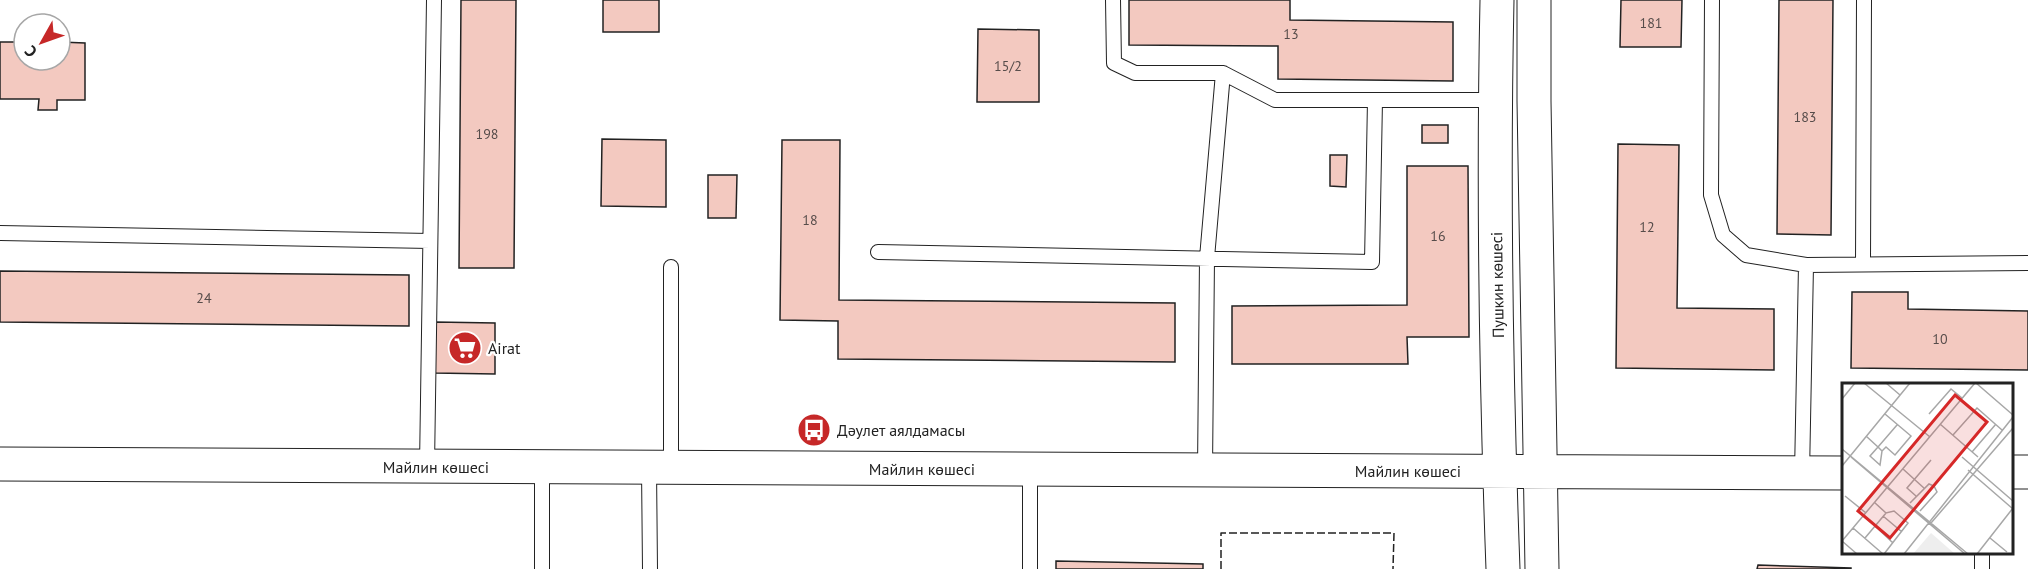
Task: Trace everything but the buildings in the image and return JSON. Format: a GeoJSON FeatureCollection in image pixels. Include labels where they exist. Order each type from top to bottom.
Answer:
{"type":"FeatureCollection","features":[{"type":"Feature","properties":{"kind":"main road","name":"Пушкин көшесі"},"geometry":{"type":"LineString","coordinates":[[1497,0],[1495,100],[1499,472],[1503,569]]}},
{"type":"Feature","properties":{"kind":"main road"},"geometry":{"type":"LineString","coordinates":[[1534,0],[1542,569]]}},
{"type":"Feature","properties":{"kind":"main road","name":"Майлин көшесі"},"geometry":{"type":"LineString","coordinates":[[0,464],[1842,473]]}},
{"type":"Feature","properties":{"kind":"lane"},"geometry":{"type":"LineString","coordinates":[[427,466],[434,0]]}},
{"type":"Feature","properties":{"kind":"lane"},"geometry":{"type":"LineString","coordinates":[[1113,0],[1113,63],[1135,73],[1223,73],[1275,100],[1495,100]]}},
{"type":"Feature","properties":{"kind":"lane"},"geometry":{"type":"LineString","coordinates":[[1712,0],[1711,195],[1723,235],[1746,255],[1806,265],[2028,263]]}},
{"type":"Feature","properties":{"kind":"lane"},"geometry":{"type":"LineString","coordinates":[[1863,264],[1864,0]]}},
{"type":"Feature","properties":{"kind":"lane"},"geometry":{"type":"LineString","coordinates":[[1205,470],[1207,258],[1223,73]]}},
{"type":"Feature","properties":{"kind":"lane"},"geometry":{"type":"LineString","coordinates":[[878,252],[1372,262],[1375,100]]}},
{"type":"Feature","properties":{"kind":"lane"},"geometry":{"type":"LineString","coordinates":[[0,233],[430,240]]}},
{"type":"Feature","properties":{"kind":"lane"},"geometry":{"type":"LineString","coordinates":[[1802,474],[1806,265]]}},
{"type":"Feature","properties":{"kind":"lane"},"geometry":{"type":"LineString","coordinates":[[650,569],[660,468],[671,267]]}},
{"type":"Feature","properties":{"kind":"lane"},"geometry":{"type":"LineString","coordinates":[[542,467],[542,569]]}},
{"type":"Feature","properties":{"kind":"lane"},"geometry":{"type":"LineString","coordinates":[[1030,470],[1030,569]]}},
{"type":"Feature","properties":{"kind":"fence"},"geometry":{"type":"LineString","coordinates":[[1221,569],[1221,533],[1394,533],[1393,569]]}},
{"type":"Feature","properties":{"kind":"place","name":"Airat"},"geometry":{"type":"Point","coordinates":[465,348]}},
{"type":"Feature","properties":{"kind":"place","name":"Дәулет аялдамасы"},"geometry":{"type":"Point","coordinates":[814,430]}}]}
